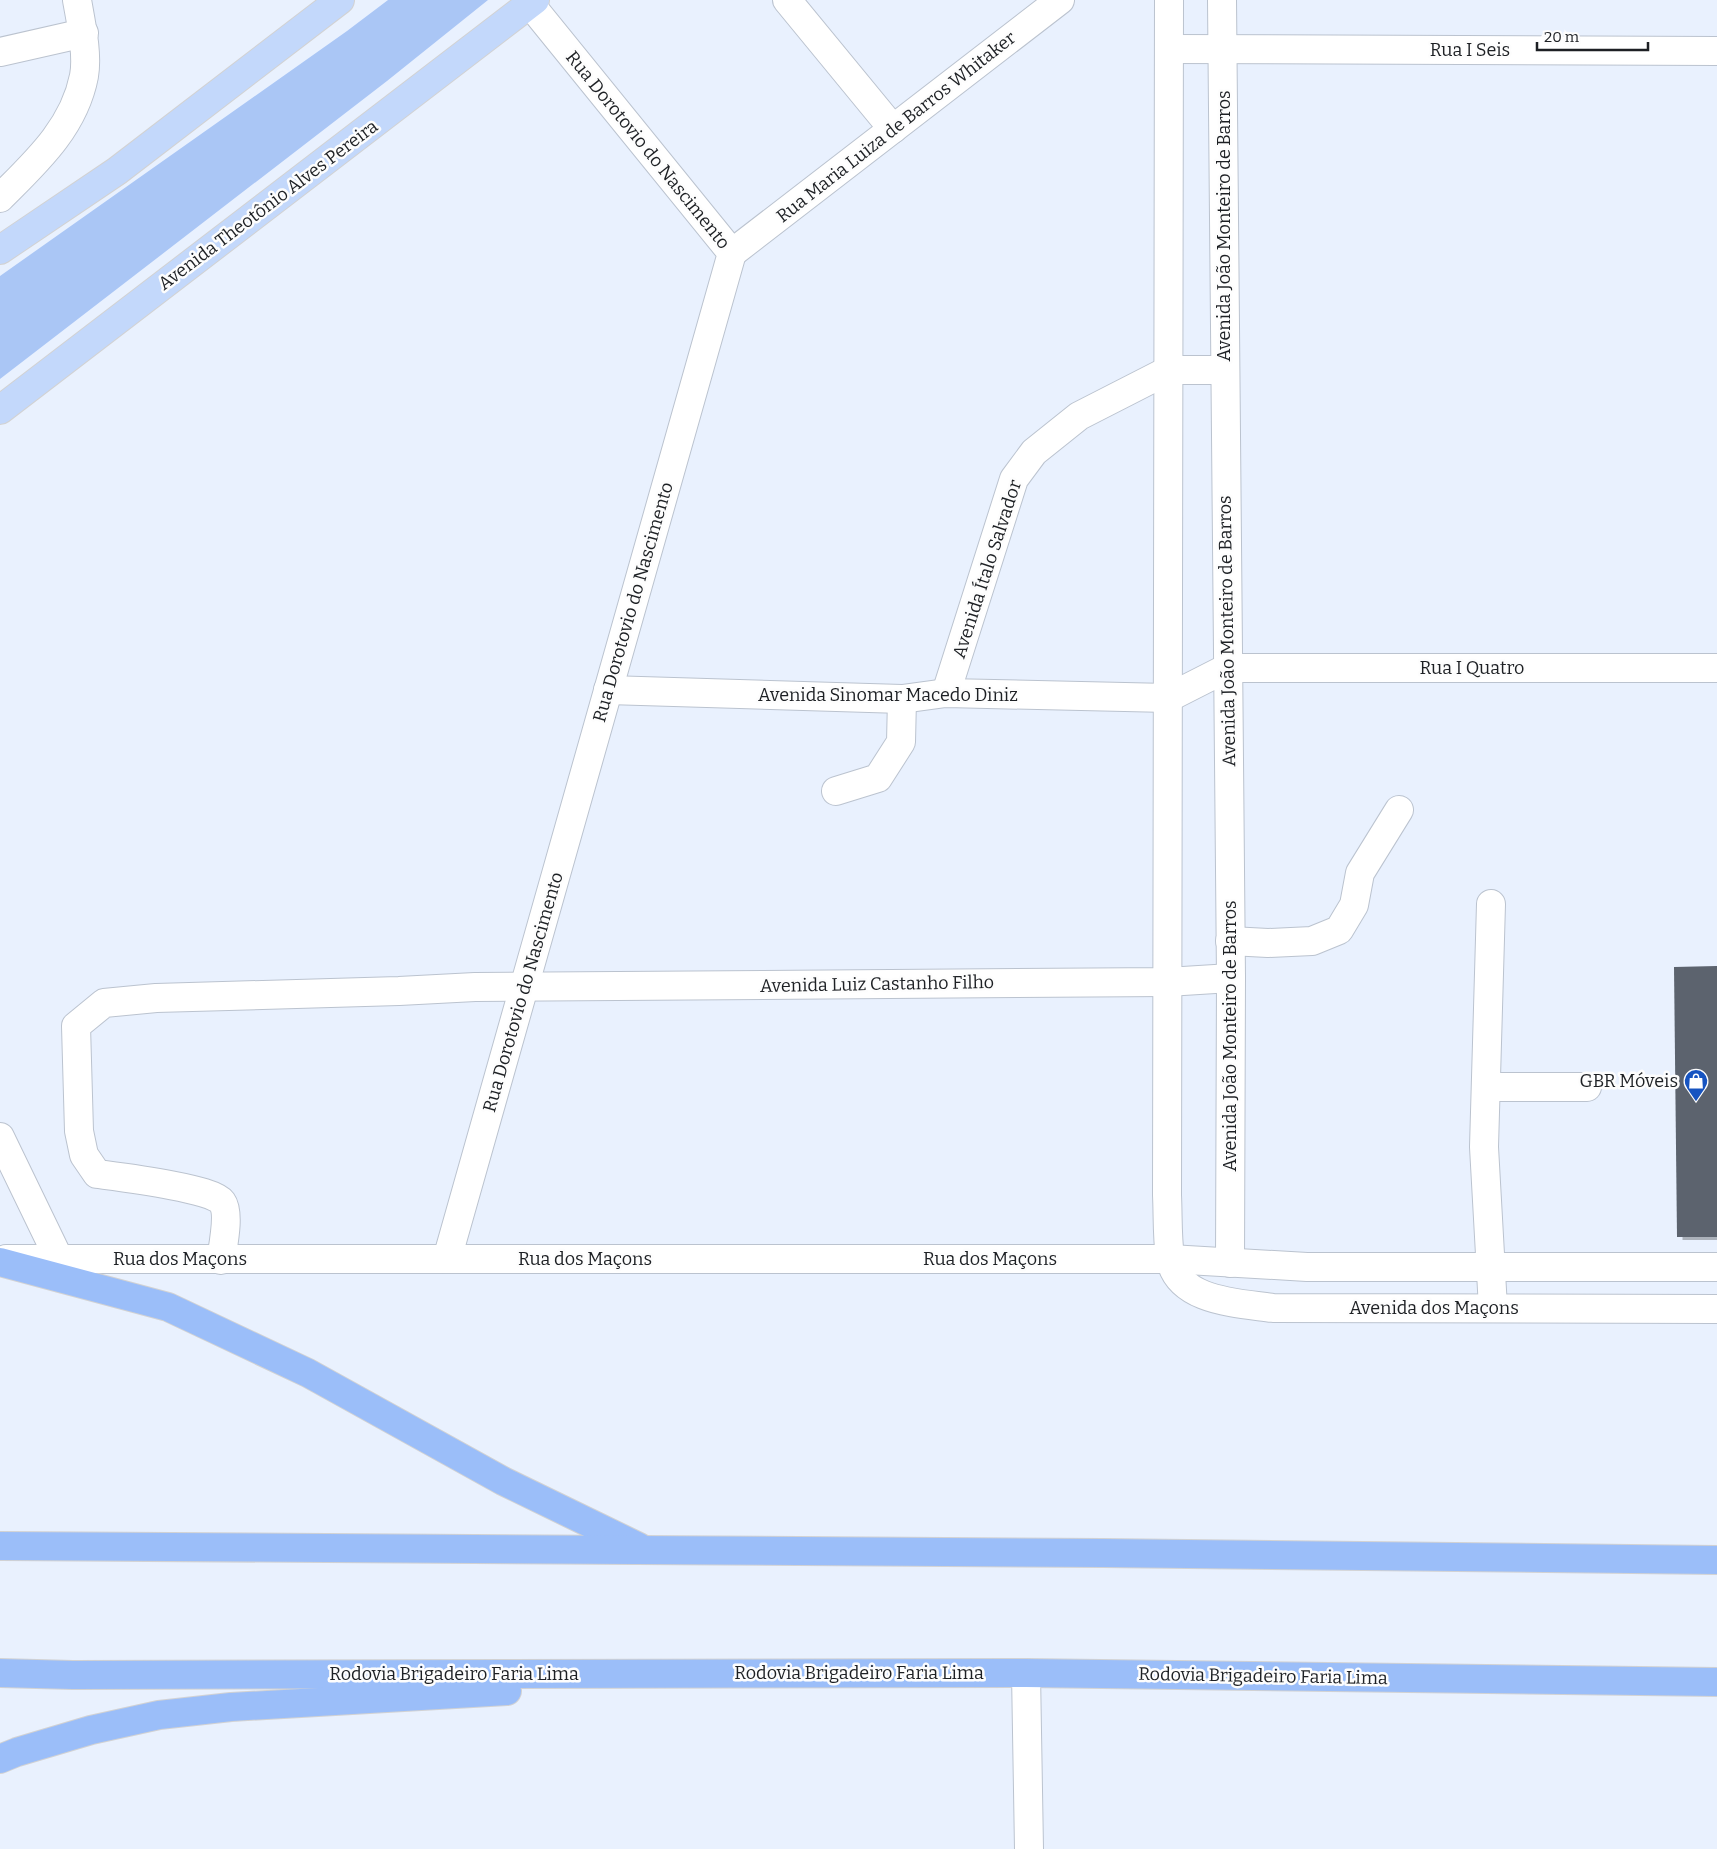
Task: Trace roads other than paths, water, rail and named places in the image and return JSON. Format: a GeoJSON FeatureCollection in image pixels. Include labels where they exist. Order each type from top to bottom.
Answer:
{"type":"FeatureCollection","features":[{"type":"Feature","properties":{"kind":"highway"},"geometry":{"type":"LineString","coordinates":[[0,1260],[168,1307],[308,1373],[503,1481],[644,1550]]}},
{"type":"Feature","properties":{"kind":"highway"},"geometry":{"type":"LineString","coordinates":[[0,1546],[1416,1556],[1717,1560]]}},
{"type":"Feature","properties":{"kind":"highway"},"geometry":{"type":"LineString","coordinates":[[0,1759],[90,1730],[159,1715],[213,1709],[809,1672]]}},
{"type":"Feature","properties":{"kind":"highway","name":"Rodovia Brigadeiro Faria Lima"},"geometry":{"type":"LineString","coordinates":[[0,1674],[1026,1673],[1717,1682]]}},
{"type":"Feature","properties":{"kind":"main road"},"geometry":{"type":"LineString","coordinates":[[0,250],[117,171],[340,0]]}},
{"type":"Feature","properties":{"kind":"main road","name":"Avenida Theotônio Alves Pereira"},"geometry":{"type":"LineString","coordinates":[[0,410],[533,2]]}},
{"type":"Feature","properties":{"kind":"street"},"geometry":{"type":"LineString","coordinates":[[0,198],[41,157],[73,112],[84,75],[84,33],[77,0]]}},
{"type":"Feature","properties":{"kind":"street"},"geometry":{"type":"LineString","coordinates":[[787,0],[893,129]]}},
{"type":"Feature","properties":{"kind":"street","name":"Rua Maria Luiza de Barros Whitaker"},"geometry":{"type":"LineString","coordinates":[[732,253],[1060,0]]}},
{"type":"Feature","properties":{"kind":"street"},"geometry":{"type":"LineString","coordinates":[[1169,0],[1167,1195],[1170,1259]]}},
{"type":"Feature","properties":{"kind":"street","name":"Avenida João Monteiro de Barros"},"geometry":{"type":"LineString","coordinates":[[1222,0],[1231,978],[1230,1263]]}},
{"type":"Feature","properties":{"kind":"street","name":"Rua Dorotovio do Nascimento"},"geometry":{"type":"LineString","coordinates":[[447,1259],[732,253],[533,2]]}},
{"type":"Feature","properties":{"kind":"street"},"geometry":{"type":"LineString","coordinates":[[0,52],[84,33]]}},
{"type":"Feature","properties":{"kind":"street","name":"Rua I Seis"},"geometry":{"type":"LineString","coordinates":[[1170,48],[1717,51]]}},
{"type":"Feature","properties":{"kind":"street","name":"Avenida Ítalo Salvador"},"geometry":{"type":"LineString","coordinates":[[946,693],[1014,479],[1034,452],[1079,416],[1169,370],[1225,370]]}},
{"type":"Feature","properties":{"kind":"street"},"geometry":{"type":"LineString","coordinates":[[1168,698],[1227,668]]}},
{"type":"Feature","properties":{"kind":"street","name":"Rua I Quatro"},"geometry":{"type":"LineString","coordinates":[[1227,668],[1717,668]]}},
{"type":"Feature","properties":{"kind":"street","name":"Avenida Sinomar Macedo Diniz"},"geometry":{"type":"LineString","coordinates":[[608,690],[902,699],[946,693],[1168,698]]}},
{"type":"Feature","properties":{"kind":"street"},"geometry":{"type":"LineString","coordinates":[[836,791],[878,778],[902,742],[902,699]]}},
{"type":"Feature","properties":{"kind":"street"},"geometry":{"type":"LineString","coordinates":[[1230,941],[1268,943],[1312,941],[1339,930],[1354,905],[1360,873],[1399,810]]}},
{"type":"Feature","properties":{"kind":"street"},"geometry":{"type":"LineString","coordinates":[[1491,904],[1484,1148],[1493,1308]]}},
{"type":"Feature","properties":{"kind":"street","name":"Avenida Luiz Castanho Filho"},"geometry":{"type":"LineString","coordinates":[[221,1260],[225,1232],[225,1209],[223,1203],[217,1197],[178,1186],[97,1174],[84,1155],[78,1131],[76,1026],[104,1003],[156,998],[474,987],[1167,982],[1231,978]]}},
{"type":"Feature","properties":{"kind":"street"},"geometry":{"type":"LineString","coordinates":[[1486,1087],[1587,1087]]}},
{"type":"Feature","properties":{"kind":"street"},"geometry":{"type":"LineString","coordinates":[[0,1136],[59,1260]]}},
{"type":"Feature","properties":{"kind":"street","name":"Rua dos Maçons"},"geometry":{"type":"LineString","coordinates":[[0,1260],[1170,1259],[1230,1263]]}},
{"type":"Feature","properties":{"kind":"street","name":"Avenida dos Maçons"},"geometry":{"type":"LineString","coordinates":[[1170,1259],[1178,1279],[1214,1300],[1273,1308],[1717,1309]]}},
{"type":"Feature","properties":{"kind":"street"},"geometry":{"type":"LineString","coordinates":[[1230,1263],[1307,1267],[1717,1267]]}},
{"type":"Feature","properties":{"kind":"street"},"geometry":{"type":"LineString","coordinates":[[1026,1673],[1029,1849]]}},
{"type":"Feature","properties":{"kind":"place","name":"GBR Móveis"},"geometry":{"type":"Point","coordinates":[1696,1102]}}]}
